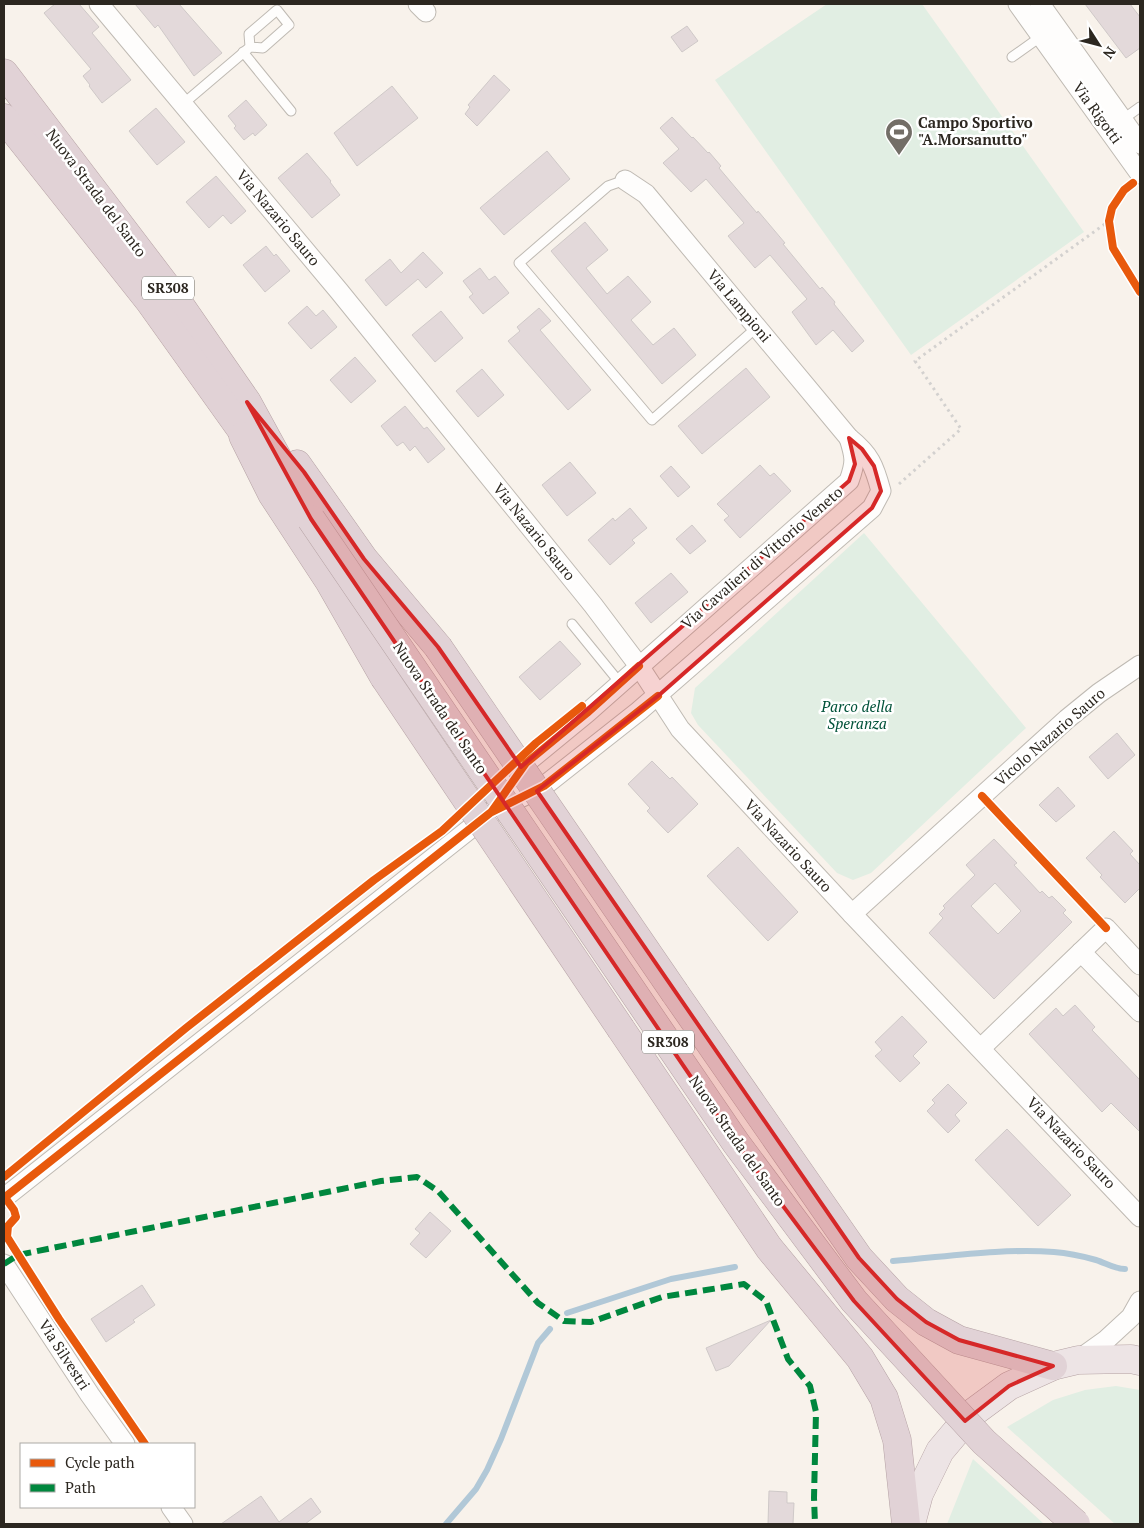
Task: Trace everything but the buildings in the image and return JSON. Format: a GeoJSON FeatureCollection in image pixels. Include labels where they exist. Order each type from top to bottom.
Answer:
{"type":"FeatureCollection","features":[{"type":"Feature","properties":{"kind":"highway","name":"Nuova Strada del Santo"},"geometry":{"type":"LineString","coordinates":[[4,73],[173,295],[240,410],[311,519],[736,1143],[854,1301],[984,1442],[1076,1524]]}},
{"type":"Feature","properties":{"kind":"highway","name":"Nuova Strada del Santo"},"geometry":{"type":"LineString","coordinates":[[4,118],[150,302],[240,410]]}},
{"type":"Feature","properties":{"kind":"highway"},"geometry":{"type":"LineString","coordinates":[[240,410],[304,472],[364,559],[438,647],[859,1258],[897,1299],[926,1322],[958,1340],[1065,1363]]}},
{"type":"Feature","properties":{"kind":"highway"},"geometry":{"type":"LineString","coordinates":[[240,410],[272,494],[329,581],[384,677],[769,1248],[860,1358],[884,1398],[897,1440],[906,1524]]}},
{"type":"Feature","properties":{"kind":"main road"},"geometry":{"type":"LineString","coordinates":[[911,1524],[918,1494],[940,1451],[971,1414],[1009,1386],[1065,1363],[1131,1359],[1140,1361]]}},
{"type":"Feature","properties":{"kind":"street","name":"Via Nazario Sauro"},"geometry":{"type":"LineString","coordinates":[[99,4],[339,290],[593,605],[639,666],[680,729],[852,914],[1140,1216]]}},
{"type":"Feature","properties":{"kind":"street","name":"Via Rigotti"},"geometry":{"type":"LineString","coordinates":[[1018,4],[1049,31],[1116,125],[1140,174]]}},
{"type":"Feature","properties":{"kind":"street","name":"Via Rigotti"},"geometry":{"type":"LineString","coordinates":[[1040,4],[1049,31]]}},
{"type":"Feature","properties":{"kind":"street","name":"Via Rigotti"},"geometry":{"type":"LineString","coordinates":[[1116,125],[1140,144]]}},
{"type":"Feature","properties":{"kind":"street","name":"Via Lampioni"},"geometry":{"type":"LineString","coordinates":[[625,180],[646,194],[848,438]]}},
{"type":"Feature","properties":{"kind":"street","name":"Via Cavalieri di Vittorio Veneto"},"geometry":{"type":"LineString","coordinates":[[490,813],[526,763],[587,713],[849,481],[855,464],[854,454],[848,438]]}},
{"type":"Feature","properties":{"kind":"street"},"geometry":{"type":"LineString","coordinates":[[848,438],[862,449],[874,466],[881,491]]}},
{"type":"Feature","properties":{"kind":"street","name":"Via Cavalieri di Vittorio Veneto"},"geometry":{"type":"LineString","coordinates":[[4,1198],[490,813],[544,786],[658,696],[872,508],[881,491]]}},
{"type":"Feature","properties":{"kind":"street","name":"Vicolo Nazario Sauro"},"geometry":{"type":"LineString","coordinates":[[852,914],[1067,719],[1099,693],[1140,665]]}},
{"type":"Feature","properties":{"kind":"street"},"geometry":{"type":"LineString","coordinates":[[980,1048],[1106,928],[1140,965]]}},
{"type":"Feature","properties":{"kind":"street"},"geometry":{"type":"LineString","coordinates":[[1081,952],[1140,1012]]}},
{"type":"Feature","properties":{"kind":"street","name":"Via Silvestri"},"geometry":{"type":"LineString","coordinates":[[4,1264],[90,1395],[125,1443]]}},
{"type":"Feature","properties":{"kind":"street"},"geometry":{"type":"LineString","coordinates":[[1065,1363],[1106,1340],[1131,1317],[1140,1301]]}},
{"type":"Feature","properties":{"kind":"street"},"geometry":{"type":"LineString","coordinates":[[171,1508],[183,1524]]}},
{"type":"Feature","properties":{"kind":"lane"},"geometry":{"type":"LineString","coordinates":[[183,104],[246,49],[249,34],[277,10],[289,26],[263,48],[246,49]]}},
{"type":"Feature","properties":{"kind":"lane"},"geometry":{"type":"LineString","coordinates":[[1012,57],[1049,31]]}},
{"type":"Feature","properties":{"kind":"lane"},"geometry":{"type":"LineString","coordinates":[[246,49],[290,111]]}},
{"type":"Feature","properties":{"kind":"lane"},"geometry":{"type":"LineString","coordinates":[[1116,125],[1140,107]]}},
{"type":"Feature","properties":{"kind":"lane"},"geometry":{"type":"LineString","coordinates":[[625,180],[608,186],[519,263],[652,420],[756,328]]}},
{"type":"Feature","properties":{"kind":"lane"},"geometry":{"type":"LineString","coordinates":[[572,624],[620,683]]}},
{"type":"Feature","properties":{"kind":"path"},"geometry":{"type":"LineString","coordinates":[[881,491],[893,490],[962,429],[914,361],[1109,221]]}},
{"type":"Feature","properties":{"kind":"highlighted area"},"geometry":{"type":"Polygon","coordinates":[[[247,402],[304,472],[364,559],[438,647],[521,767],[849,481],[855,464],[849,438],[862,449],[874,466],[881,491],[872,508],[658,696],[537,791],[859,1258],[897,1299],[926,1322],[959,1340],[1053,1366],[1009,1386],[965,1421],[854,1301],[736,1143],[311,519],[247,402]]]}},
{"type":"Feature","properties":{"kind":"green space","name":"Campo Sportivo \"A.Morsanutto\""},"geometry":{"type":"Polygon","coordinates":[[[827,4],[922,4],[1084,232],[911,355],[715,80],[827,4]]]}},
{"type":"Feature","properties":{"kind":"green space","name":"Parco della Speranza"},"geometry":{"type":"Polygon","coordinates":[[[864,533],[1026,728],[871,873],[853,880],[837,873],[698,725],[691,713],[695,688],[864,533]]]}},
{"type":"Feature","properties":{"kind":"green space"},"geometry":{"type":"Polygon","coordinates":[[[1116,1386],[1140,1390],[1140,1524],[1115,1524],[1007,1427],[1053,1400],[1085,1390],[1116,1386]]]}},
{"type":"Feature","properties":{"kind":"green space"},"geometry":{"type":"Polygon","coordinates":[[[973,1459],[1044,1524],[947,1524],[973,1459]]]}},
{"type":"Feature","properties":{"kind":"waterway"},"geometry":{"type":"LineString","coordinates":[[893,1261],[994,1252],[1034,1251],[1075,1255],[1125,1269]]}},
{"type":"Feature","properties":{"kind":"waterway"},"geometry":{"type":"LineString","coordinates":[[567,1313],[671,1279],[735,1267]]}},
{"type":"Feature","properties":{"kind":"waterway"},"geometry":{"type":"LineString","coordinates":[[446,1524],[476,1489],[487,1470],[538,1343],[550,1329]]}},
{"type":"Feature","properties":{"kind":"marked path"},"geometry":{"type":"LineString","coordinates":[[4,1264],[18,1255],[381,1181],[417,1177],[438,1191],[538,1303],[564,1321],[591,1322],[662,1297],[744,1284],[766,1301],[788,1359],[810,1386],[816,1412],[815,1524]]}},
{"type":"Feature","properties":{"kind":"cycle path"},"geometry":{"type":"LineString","coordinates":[[1133,183],[1124,190],[1112,208],[1109,221],[1113,248],[1140,292]]}},
{"type":"Feature","properties":{"kind":"cycle path"},"geometry":{"type":"LineString","coordinates":[[492,811],[526,763],[587,713],[639,666]]}},
{"type":"Feature","properties":{"kind":"cycle path"},"geometry":{"type":"LineString","coordinates":[[4,1198],[490,813],[544,786],[658,696]]}},
{"type":"Feature","properties":{"kind":"cycle path"},"geometry":{"type":"LineString","coordinates":[[4,1177],[186,1028],[374,880],[442,831],[536,743],[582,706]]}},
{"type":"Feature","properties":{"kind":"cycle path"},"geometry":{"type":"LineString","coordinates":[[982,796],[1106,928]]}},
{"type":"Feature","properties":{"kind":"cycle path"},"geometry":{"type":"LineString","coordinates":[[4,1196],[14,1210],[16,1217],[8,1226],[7,1237],[59,1319],[144,1443]]}},
{"type":"Feature","properties":{"kind":"place","name":"Campo Sportivo \"A.Morsanutto\""},"geometry":{"type":"Point","coordinates":[899,156]}}]}
